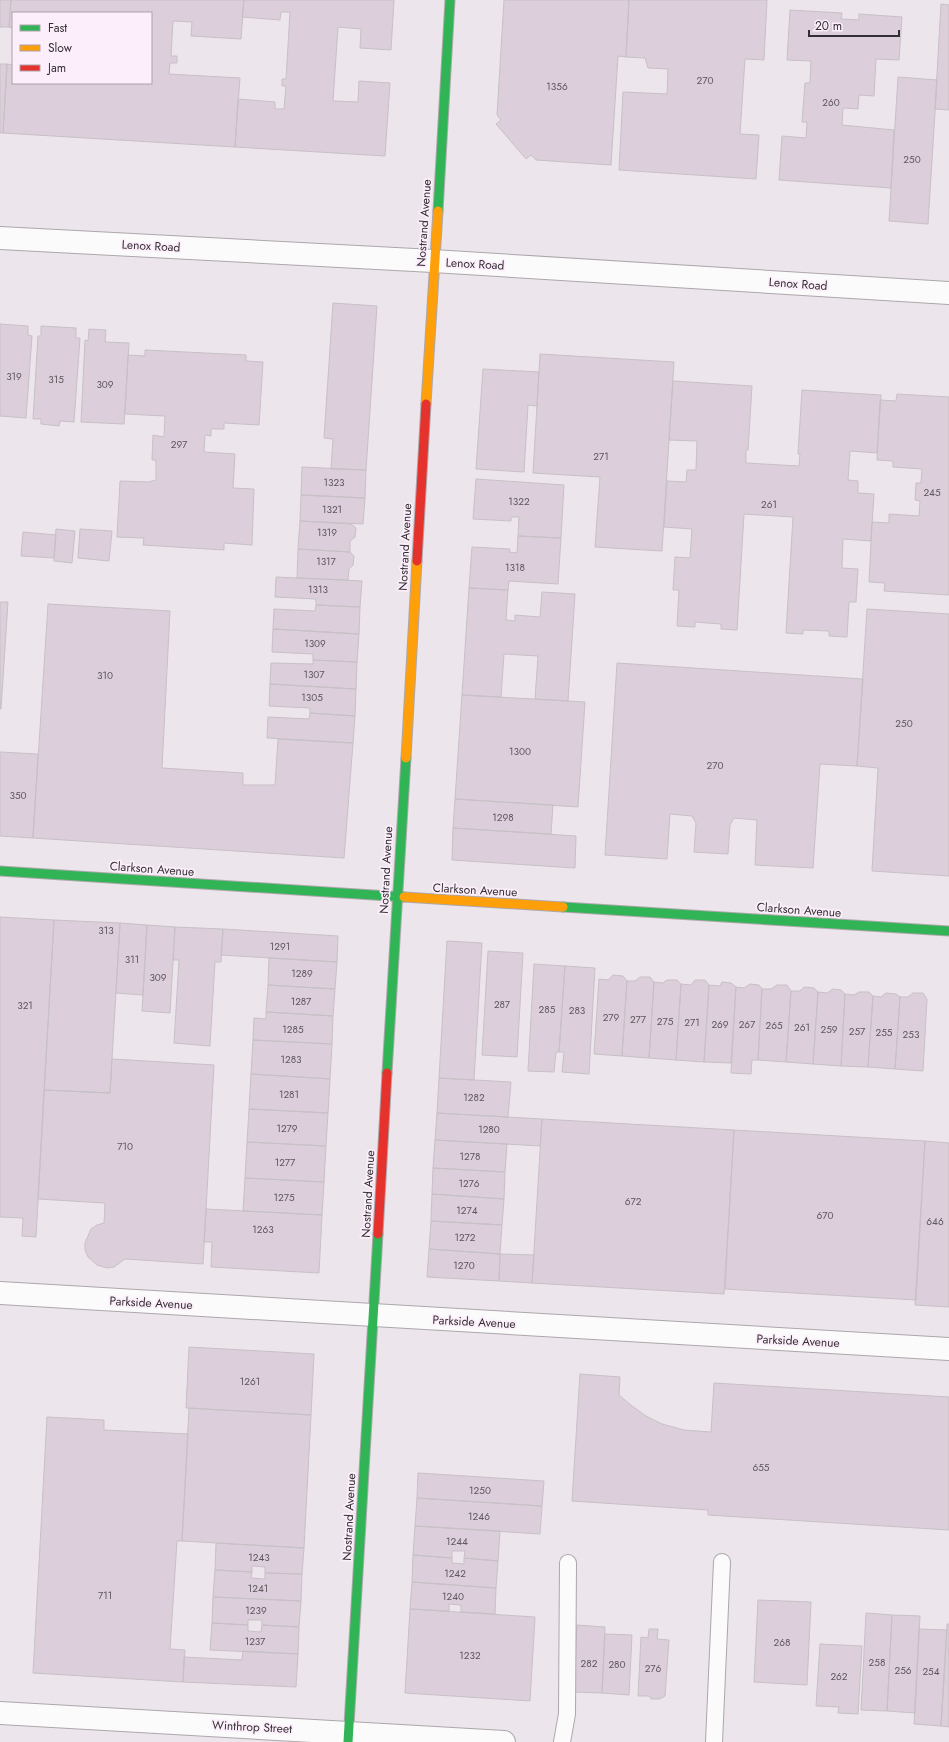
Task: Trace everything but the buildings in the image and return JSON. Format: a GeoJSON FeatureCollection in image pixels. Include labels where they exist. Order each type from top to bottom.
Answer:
{"type":"FeatureCollection","features":[{"type":"Feature","properties":{"kind":"main road","name":"Nostrand Avenue"},"geometry":{"type":"LineString","coordinates":[[348,1737],[374,1316],[396,897],[433,261],[450,0]]}},
{"type":"Feature","properties":{"kind":"main road","name":"Clarkson Avenue"},"geometry":{"type":"LineString","coordinates":[[0,872],[949,931]]}},
{"type":"Feature","properties":{"kind":"street","name":"Lenox Road"},"geometry":{"type":"LineString","coordinates":[[0,238],[433,261],[949,293]]}},
{"type":"Feature","properties":{"kind":"street","name":"Parkside Avenue"},"geometry":{"type":"LineString","coordinates":[[0,1294],[949,1349]]}},
{"type":"Feature","properties":{"kind":"street","name":"Winthrop Street"},"geometry":{"type":"LineString","coordinates":[[0,1713],[348,1737],[504,1742]]}},
{"type":"Feature","properties":{"kind":"lane"},"geometry":{"type":"LineString","coordinates":[[714,1742],[722,1562]]}},
{"type":"Feature","properties":{"kind":"lane"},"geometry":{"type":"LineString","coordinates":[[562,1742],[566,1714],[568,1563]]}},
{"type":"Feature","properties":{"kind":"traffic: fast"},"geometry":{"type":"LineString","coordinates":[[438,211],[450,0]]}},
{"type":"Feature","properties":{"kind":"traffic: fast"},"geometry":{"type":"LineString","coordinates":[[387,1073],[406,758]]}},
{"type":"Feature","properties":{"kind":"traffic: fast"},"geometry":{"type":"LineString","coordinates":[[0,871],[404,897]]}},
{"type":"Feature","properties":{"kind":"traffic: fast"},"geometry":{"type":"LineString","coordinates":[[563,907],[949,931]]}},
{"type":"Feature","properties":{"kind":"traffic: fast"},"geometry":{"type":"LineString","coordinates":[[348,1742],[378,1234]]}},
{"type":"Feature","properties":{"kind":"traffic: slow"},"geometry":{"type":"LineString","coordinates":[[426,404],[438,211]]}},
{"type":"Feature","properties":{"kind":"traffic: slow"},"geometry":{"type":"LineString","coordinates":[[406,758],[417,561]]}},
{"type":"Feature","properties":{"kind":"traffic: slow"},"geometry":{"type":"LineString","coordinates":[[404,897],[563,907]]}},
{"type":"Feature","properties":{"kind":"traffic: jam"},"geometry":{"type":"LineString","coordinates":[[417,561],[426,404]]}},
{"type":"Feature","properties":{"kind":"traffic: jam"},"geometry":{"type":"LineString","coordinates":[[378,1234],[387,1073]]}}]}
